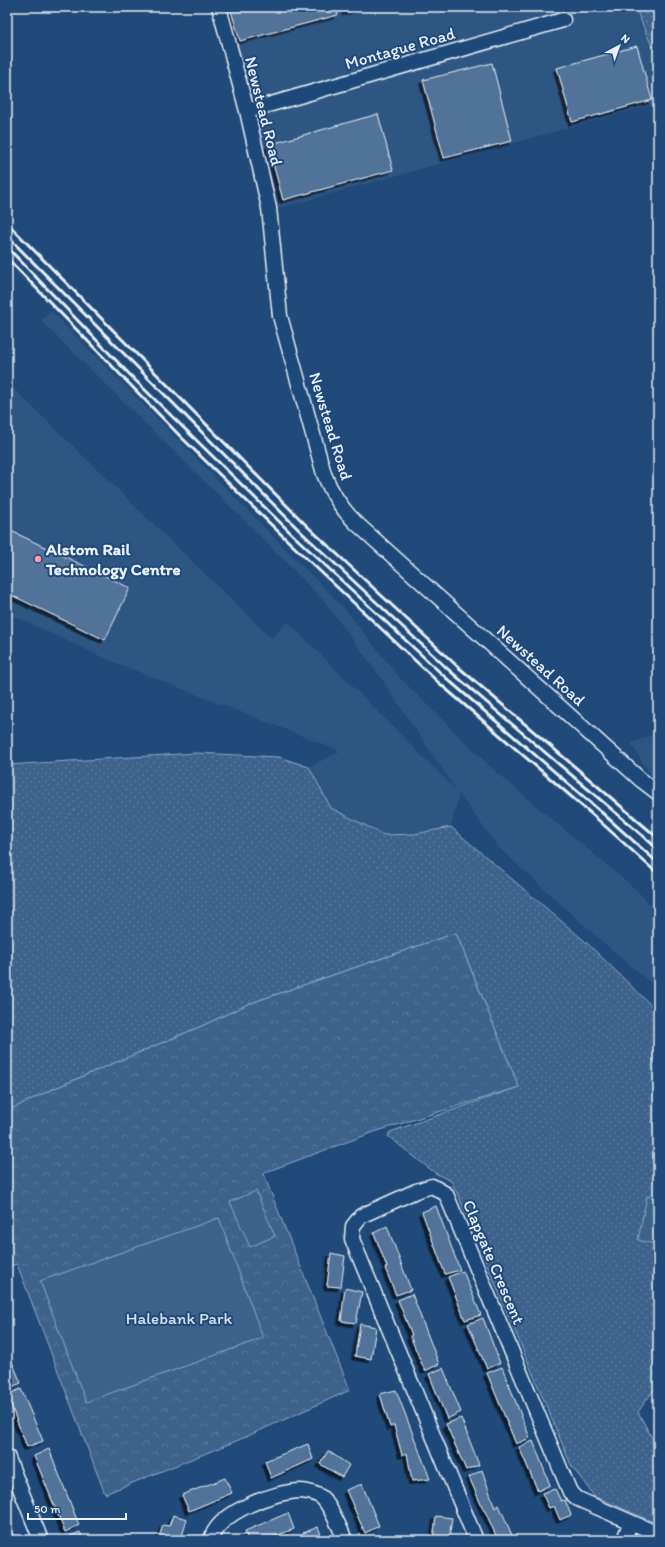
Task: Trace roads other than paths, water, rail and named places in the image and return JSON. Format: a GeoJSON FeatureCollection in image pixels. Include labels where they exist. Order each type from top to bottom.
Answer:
{"type":"FeatureCollection","features":[{"type":"Feature","properties":{"kind":"street","name":"Newstead Road"},"geometry":{"type":"LineString","coordinates":[[219,7],[247,110],[269,208],[280,316],[324,474],[332,494],[355,522],[641,780],[658,793]]}},
{"type":"Feature","properties":{"kind":"street","name":"Montague Road"},"geometry":{"type":"LineString","coordinates":[[247,110],[563,20]]}},
{"type":"Feature","properties":{"kind":"street","name":"Clapgate Crescent"},"geometry":{"type":"LineString","coordinates":[[476,1540],[352,1239],[353,1226],[361,1216],[416,1191],[432,1186],[446,1194],[570,1492],[578,1500],[658,1534]]}},
{"type":"Feature","properties":{"kind":"street"},"geometry":{"type":"LineString","coordinates":[[7,1456],[41,1540]]}},
{"type":"Feature","properties":{"kind":"street"},"geometry":{"type":"LineString","coordinates":[[211,1540],[212,1533],[230,1515],[245,1507],[275,1495],[302,1490],[322,1497],[337,1520],[344,1540]]}},
{"type":"Feature","properties":{"kind":"street"},"geometry":{"type":"LineString","coordinates":[[624,1540],[630,1523]]}},
{"type":"Feature","properties":{"kind":"railway"},"geometry":{"type":"LineString","coordinates":[[7,223],[306,525],[456,665],[658,838]]}},
{"type":"Feature","properties":{"kind":"railway"},"geometry":{"type":"LineString","coordinates":[[7,236],[300,531],[450,671],[658,849]]}},
{"type":"Feature","properties":{"kind":"railway"},"geometry":{"type":"LineString","coordinates":[[7,247],[135,380],[295,537],[445,677],[658,863]]}},
{"type":"Feature","properties":{"kind":"railway"},"geometry":{"type":"LineString","coordinates":[[7,258],[181,437],[289,542],[439,683],[595,817],[658,874]]}},
{"type":"Feature","properties":{"kind":"place","name":"Alstom Rail Technology Centre"},"geometry":{"type":"Point","coordinates":[38,559]}},
{"type":"Feature","properties":{"kind":"park label","name":"Halebank Park"},"geometry":{"type":"Point","coordinates":[179,1318]}}]}
